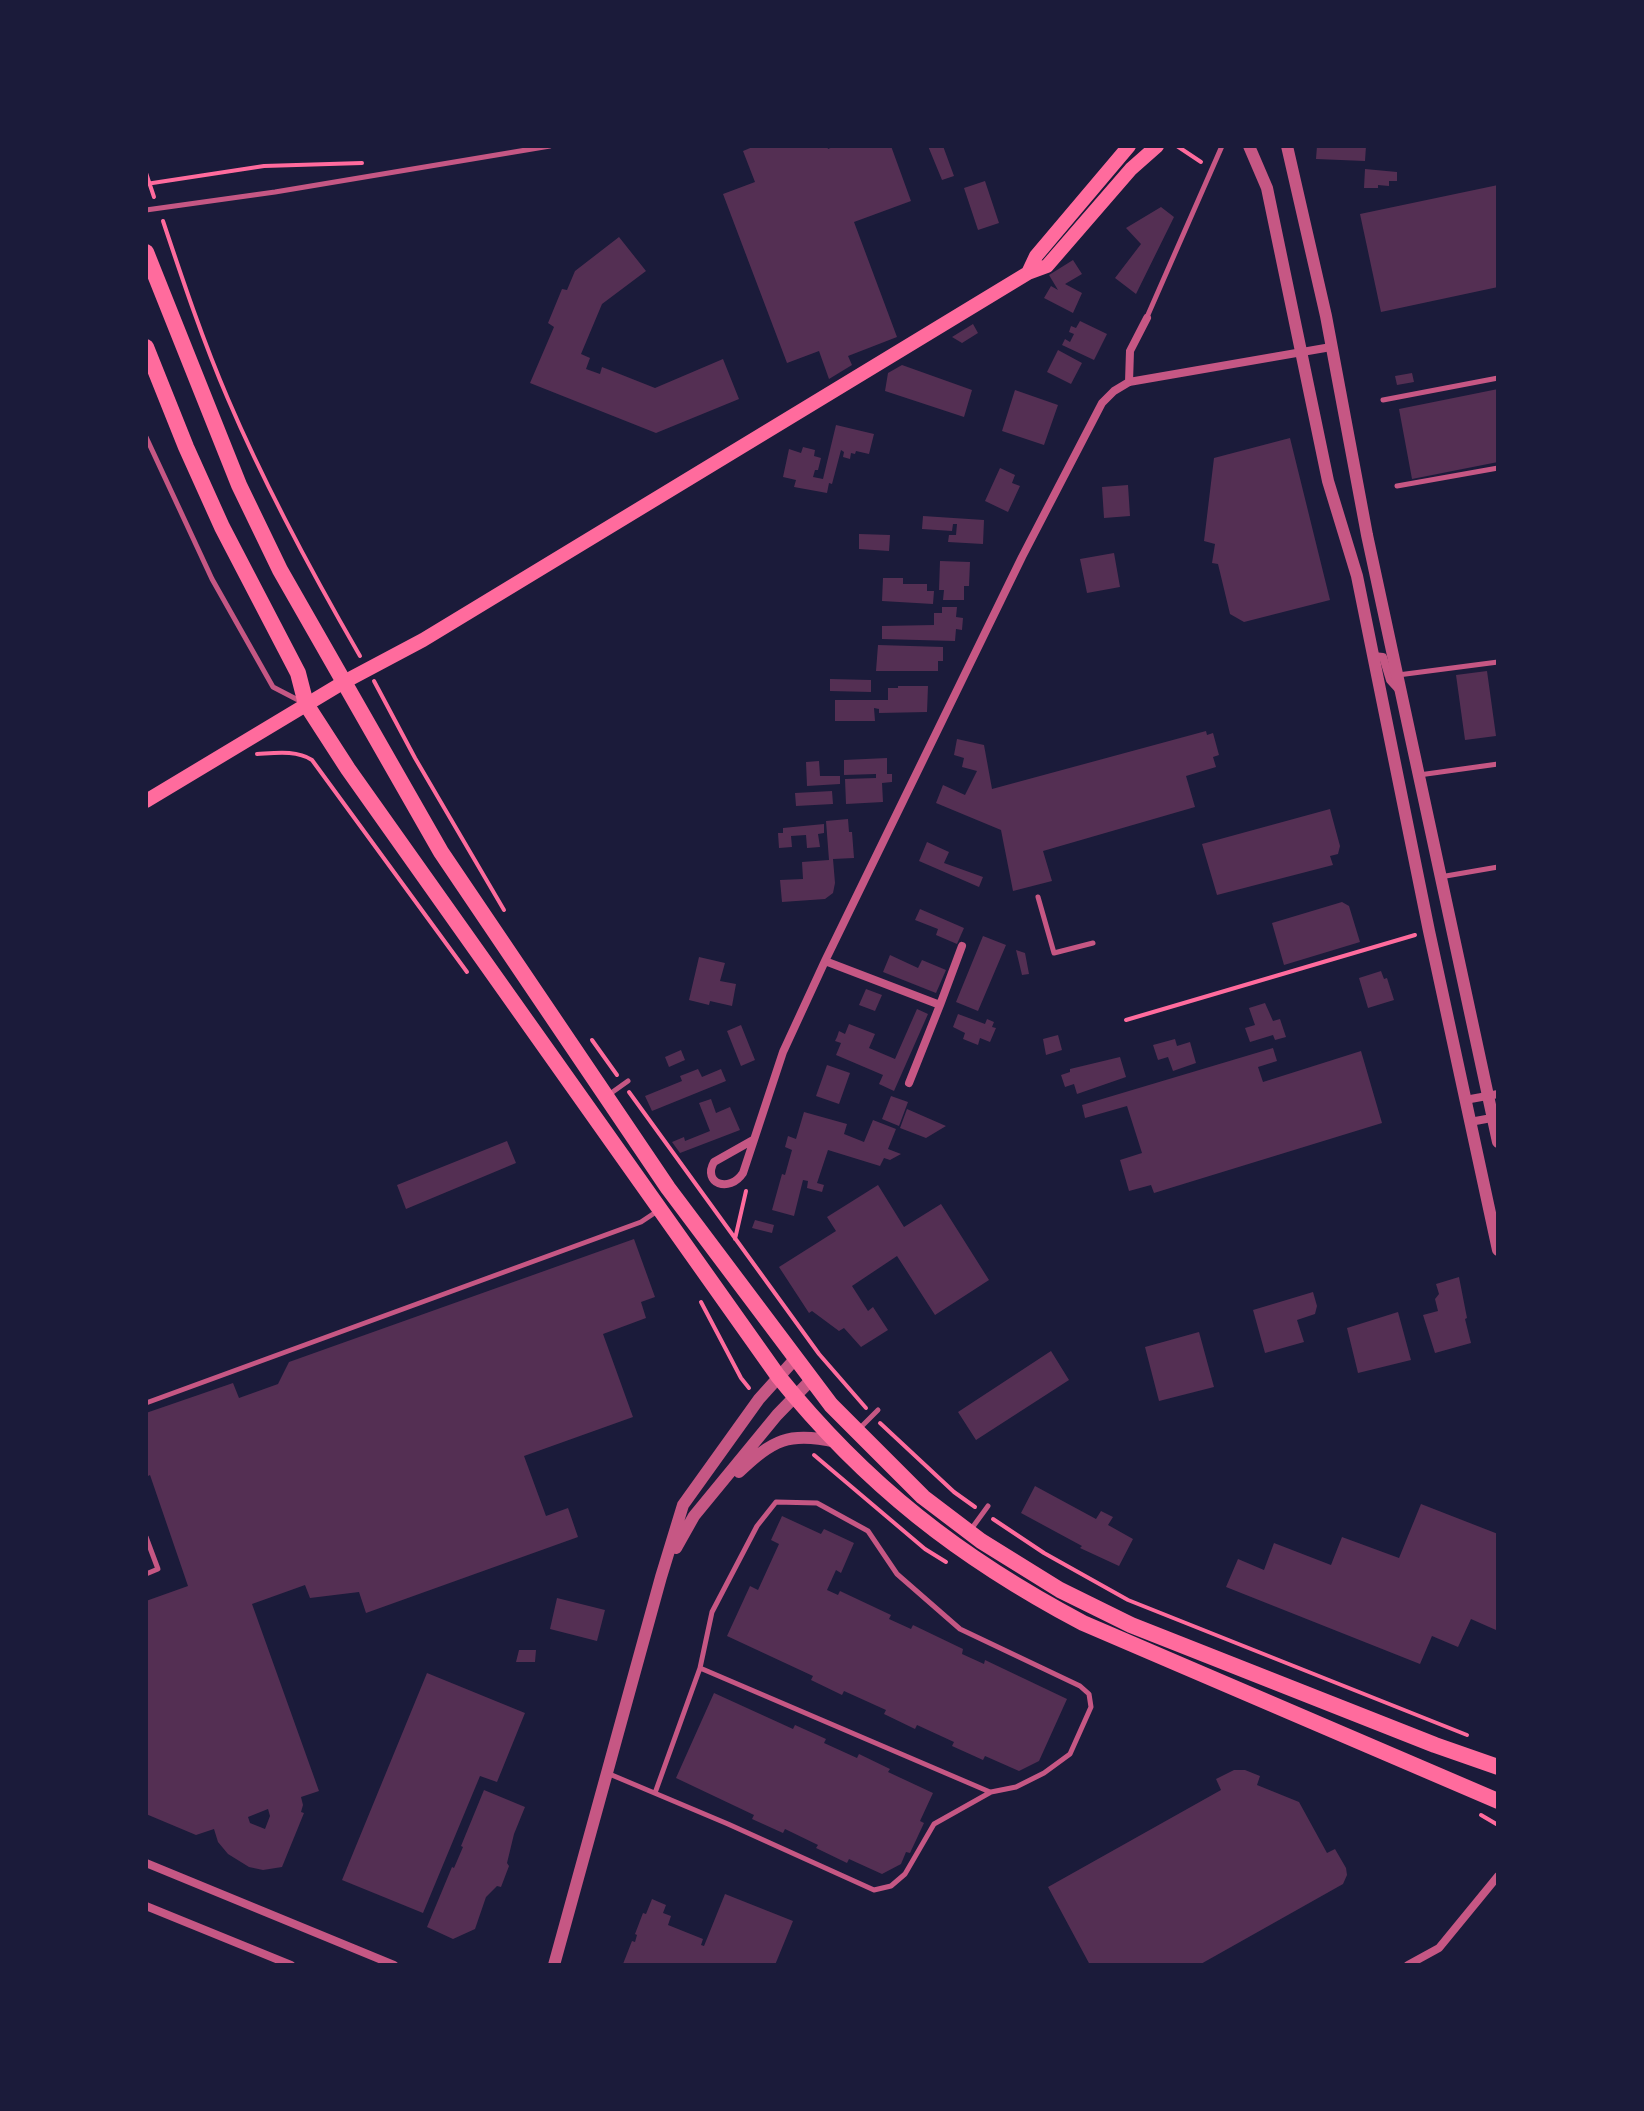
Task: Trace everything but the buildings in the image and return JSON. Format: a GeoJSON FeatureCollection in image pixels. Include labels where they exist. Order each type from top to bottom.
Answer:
{"type":"FeatureCollection","features":[{"type":"Feature","properties":{"kind":"main road"},"geometry":{"type":"LineString","coordinates":[[1028,273],[1036,256],[1129,146]]}},
{"type":"Feature","properties":{"kind":"main road"},"geometry":{"type":"LineString","coordinates":[[146,801],[306,704],[423,640],[1028,273],[1047,266],[1131,169],[1157,146]]}},
{"type":"Feature","properties":{"kind":"main road"},"geometry":{"type":"LineString","coordinates":[[146,252],[239,485],[280,570],[441,852],[668,1188],[811,1380],[856,1431],[923,1497],[969,1532],[1060,1590],[1131,1625],[1498,1767]]}},
{"type":"Feature","properties":{"kind":"main road"},"geometry":{"type":"LineString","coordinates":[[146,347],[222,527],[298,673],[306,704],[348,769],[778,1376],[837,1443],[924,1524],[1022,1591],[1083,1623],[1498,1801]]}},
{"type":"Feature","properties":{"kind":"street"},"geometry":{"type":"LineString","coordinates":[[1249,146],[1267,188],[1328,481],[1357,576],[1498,1250]]}},
{"type":"Feature","properties":{"kind":"street"},"geometry":{"type":"LineString","coordinates":[[1287,146],[1439,877],[1493,1095],[1498,1142]]}},
{"type":"Feature","properties":{"kind":"street"},"geometry":{"type":"LineString","coordinates":[[1129,382],[1130,351],[1147,318]]}},
{"type":"Feature","properties":{"kind":"street"},"geometry":{"type":"LineString","coordinates":[[753,1140],[720,1157],[711,1168],[717,1183],[732,1185],[743,1173],[783,1052],[825,961],[1022,557],[1102,403],[1129,382],[1331,347]]}},
{"type":"Feature","properties":{"kind":"street"},"geometry":{"type":"LineString","coordinates":[[1373,656],[1383,657],[1390,680],[1400,691]]}},
{"type":"Feature","properties":{"kind":"street"},"geometry":{"type":"LineString","coordinates":[[909,1083],[962,946]]}},
{"type":"Feature","properties":{"kind":"street"},"geometry":{"type":"LineString","coordinates":[[825,961],[940,1005]]}},
{"type":"Feature","properties":{"kind":"street"},"geometry":{"type":"LineString","coordinates":[[1465,1100],[1493,1095]]}},
{"type":"Feature","properties":{"kind":"street"},"geometry":{"type":"LineString","coordinates":[[1470,1122],[1496,1117]]}},
{"type":"Feature","properties":{"kind":"street"},"geometry":{"type":"LineString","coordinates":[[554,1965],[683,1505],[759,1399],[795,1359]]}},
{"type":"Feature","properties":{"kind":"street"},"geometry":{"type":"LineString","coordinates":[[663,1571],[694,1516],[794,1396],[811,1380]]}},
{"type":"Feature","properties":{"kind":"street"},"geometry":{"type":"LineString","coordinates":[[694,1516],[762,1450],[793,1436],[815,1437],[837,1443]]}},
{"type":"Feature","properties":{"kind":"street"},"geometry":{"type":"LineString","coordinates":[[146,1863],[394,1965]]}},
{"type":"Feature","properties":{"kind":"street"},"geometry":{"type":"LineString","coordinates":[[1408,1965],[1439,1948],[1498,1876]]}},
{"type":"Feature","properties":{"kind":"street"},"geometry":{"type":"LineString","coordinates":[[146,1906],[291,1965]]}},
{"type":"Feature","properties":{"kind":"lane"},"geometry":{"type":"LineString","coordinates":[[146,210],[550,146]]}},
{"type":"Feature","properties":{"kind":"lane"},"geometry":{"type":"LineString","coordinates":[[1147,318],[1222,146]]}},
{"type":"Feature","properties":{"kind":"lane"},"geometry":{"type":"LineString","coordinates":[[1383,400],[1498,378]]}},
{"type":"Feature","properties":{"kind":"lane"},"geometry":{"type":"LineString","coordinates":[[146,437],[212,579],[273,687],[306,704]]}},
{"type":"Feature","properties":{"kind":"lane"},"geometry":{"type":"LineString","coordinates":[[1397,486],[1498,468]]}},
{"type":"Feature","properties":{"kind":"lane"},"geometry":{"type":"LineString","coordinates":[[1397,675],[1498,662]]}},
{"type":"Feature","properties":{"kind":"lane"},"geometry":{"type":"LineString","coordinates":[[1418,775],[1498,764]]}},
{"type":"Feature","properties":{"kind":"lane"},"geometry":{"type":"LineString","coordinates":[[1439,877],[1498,867]]}},
{"type":"Feature","properties":{"kind":"lane"},"geometry":{"type":"LineString","coordinates":[[1038,897],[1054,953],[1093,943]]}},
{"type":"Feature","properties":{"kind":"lane"},"geometry":{"type":"LineString","coordinates":[[606,1097],[626,1083]]}},
{"type":"Feature","properties":{"kind":"lane"},"geometry":{"type":"LineString","coordinates":[[146,1403],[641,1222],[660,1210]]}},
{"type":"Feature","properties":{"kind":"lane"},"geometry":{"type":"LineString","coordinates":[[856,1431],[875,1413]]}},
{"type":"Feature","properties":{"kind":"lane"},"geometry":{"type":"LineString","coordinates":[[607,1773],[874,1890],[891,1886],[905,1874],[934,1824],[991,1792],[1016,1787],[1044,1773],[1070,1754],[1091,1707],[1089,1694],[1080,1686],[960,1629],[897,1574],[868,1531],[817,1503],[776,1502],[763,1515],[712,1612],[700,1668],[655,1793]]}},
{"type":"Feature","properties":{"kind":"lane"},"geometry":{"type":"LineString","coordinates":[[969,1532],[988,1506]]}},
{"type":"Feature","properties":{"kind":"lane"},"geometry":{"type":"LineString","coordinates":[[146,1537],[158,1569],[146,1574]]}},
{"type":"Feature","properties":{"kind":"lane"},"geometry":{"type":"LineString","coordinates":[[700,1668],[991,1792]]}},
{"type":"Feature","properties":{"kind":"path"},"geometry":{"type":"LineString","coordinates":[[148,184],[264,166],[365,163]]}},
{"type":"Feature","properties":{"kind":"path"},"geometry":{"type":"LineString","coordinates":[[146,173],[228,400],[268,485],[415,758],[508,916]]}},
{"type":"Feature","properties":{"kind":"path"},"geometry":{"type":"LineString","coordinates":[[250,755],[282,752],[303,755],[312,760],[475,982]]}},
{"type":"Feature","properties":{"kind":"path"},"geometry":{"type":"LineString","coordinates":[[1126,1020],[1429,931]]}},
{"type":"Feature","properties":{"kind":"path"},"geometry":{"type":"LineString","coordinates":[[585,1031],[626,1083],[819,1354],[954,1492],[1044,1553],[1128,1600],[1472,1737]]}},
{"type":"Feature","properties":{"kind":"path"},"geometry":{"type":"LineString","coordinates":[[735,1239],[746,1193],[743,1173]]}},
{"type":"Feature","properties":{"kind":"path"},"geometry":{"type":"LineString","coordinates":[[700,1299],[741,1378],[759,1399]]}},
{"type":"Feature","properties":{"kind":"path"},"geometry":{"type":"LineString","coordinates":[[793,1436],[925,1549],[952,1566]]}},
{"type":"Feature","properties":{"kind":"path"},"geometry":{"type":"LineString","coordinates":[[1473,1810],[1498,1825]]}}]}
